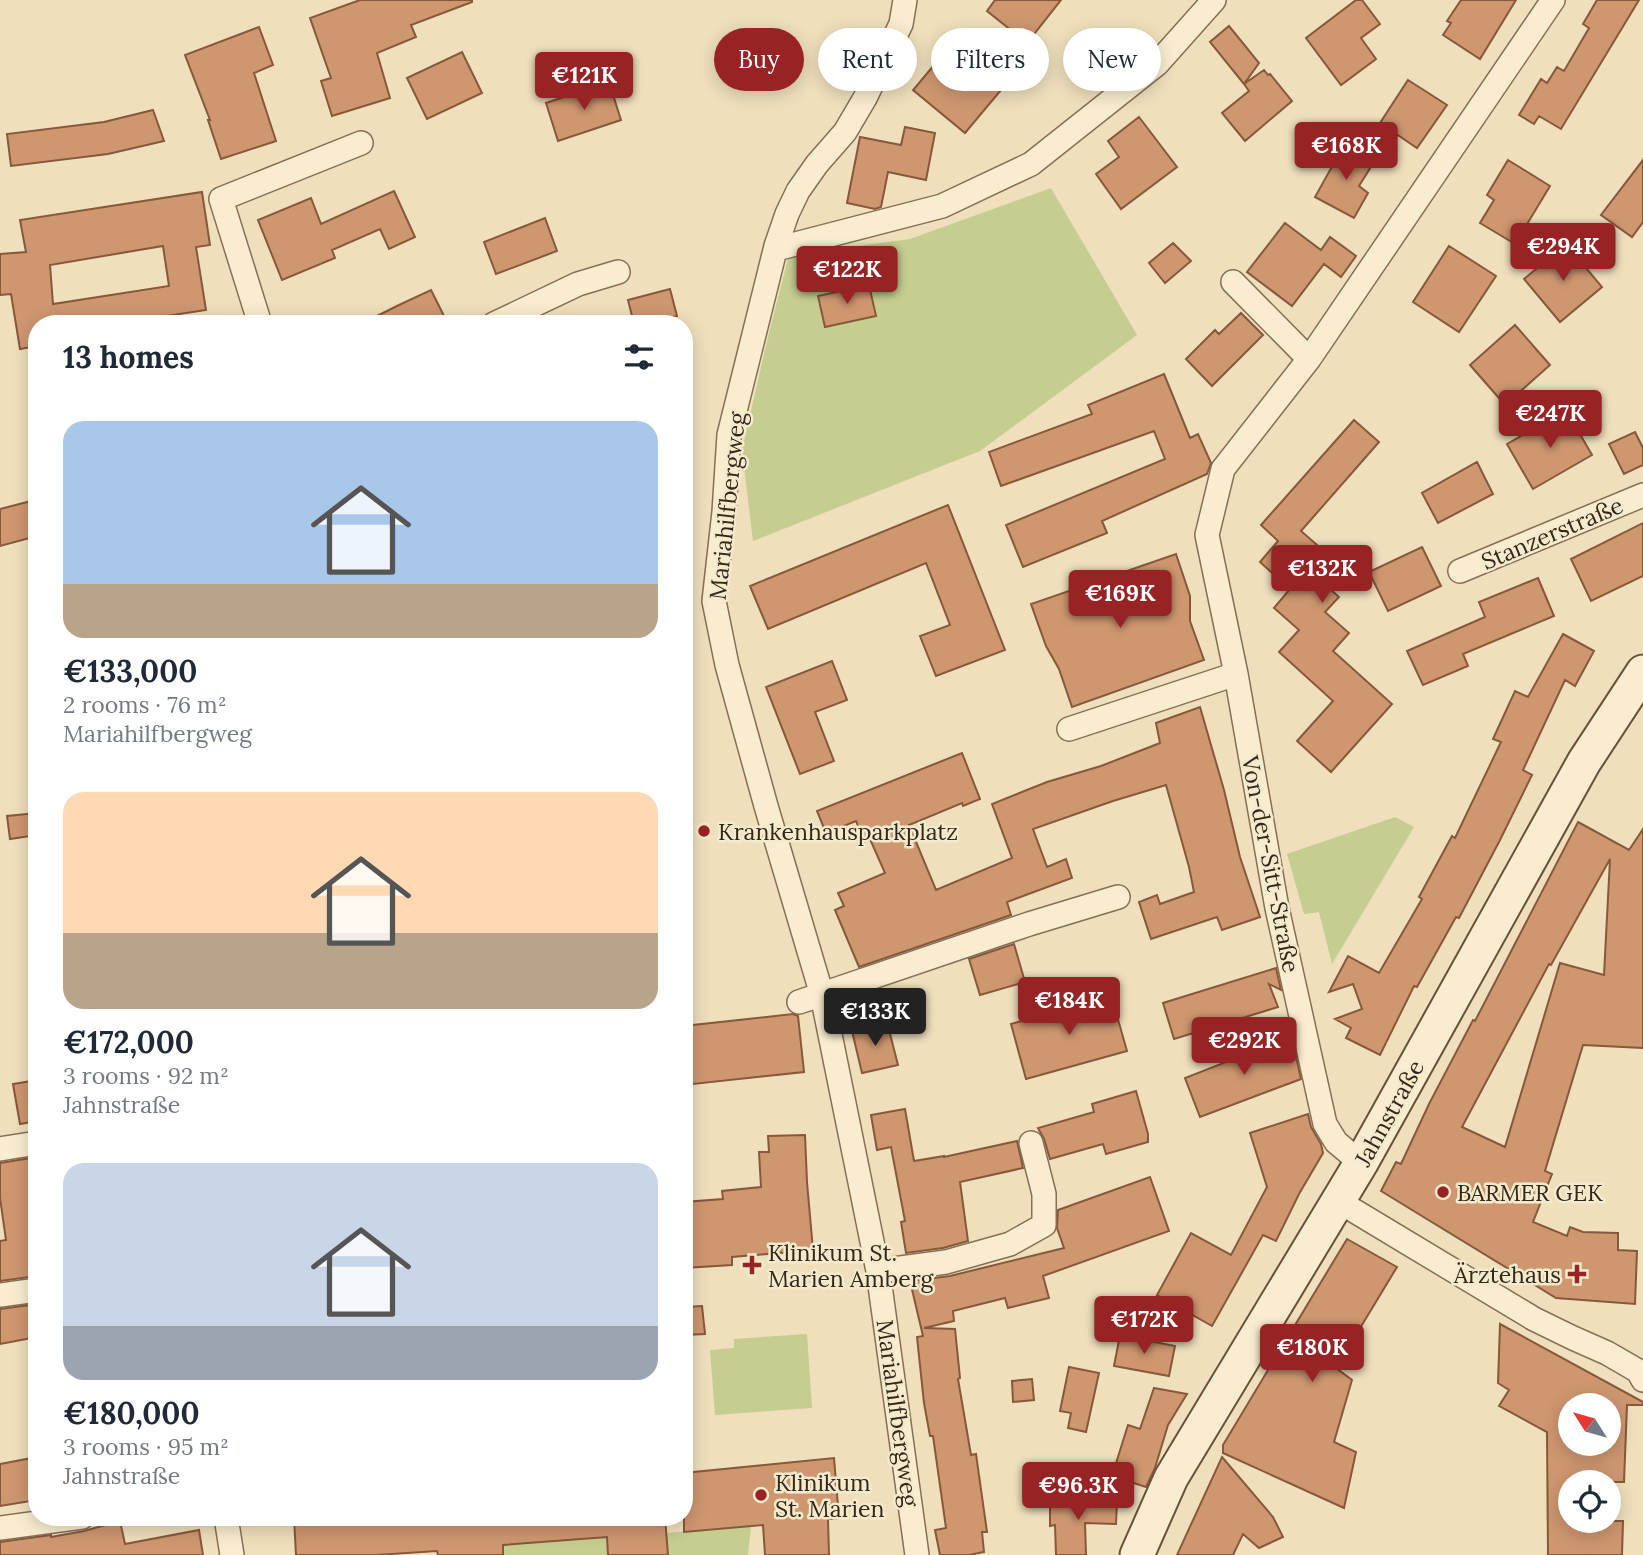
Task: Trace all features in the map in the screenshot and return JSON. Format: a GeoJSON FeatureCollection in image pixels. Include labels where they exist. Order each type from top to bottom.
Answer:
{"type":"FeatureCollection","features":[{"type":"Feature","properties":{"kind":"street","name":"Mariahilfbergweg"},"geometry":{"type":"LineString","coordinates":[[905,0],[901,23],[865,98],[845,132],[798,191],[776,246],[729,435],[714,601],[727,665],[822,995],[878,1271],[917,1555]]}},
{"type":"Feature","properties":{"kind":"street"},"geometry":{"type":"LineString","coordinates":[[776,246],[784,247],[942,206],[1031,164],[1157,64],[1214,0]]}},
{"type":"Feature","properties":{"kind":"street","name":"Von-der-Sitt-Straße"},"geometry":{"type":"LineString","coordinates":[[1361,1163],[1336,1142],[1325,1124],[1277,908],[1236,674],[1207,535],[1223,469],[1309,359],[1553,0]]}},
{"type":"Feature","properties":{"kind":"street"},"geometry":{"type":"LineString","coordinates":[[257,315],[221,199],[361,143]]}},
{"type":"Feature","properties":{"kind":"street"},"geometry":{"type":"LineString","coordinates":[[513,315],[578,284],[618,272]]}},
{"type":"Feature","properties":{"kind":"street"},"geometry":{"type":"LineString","coordinates":[[1233,282],[1309,359]]}},
{"type":"Feature","properties":{"kind":"street","name":"Stanzerstraße"},"geometry":{"type":"LineString","coordinates":[[1460,571],[1643,495]]}},
{"type":"Feature","properties":{"kind":"street","name":"Jahnstraße"},"geometry":{"type":"LineString","coordinates":[[1137,1555],[1171,1478],[1361,1163],[1584,762],[1643,671]]}},
{"type":"Feature","properties":{"kind":"street"},"geometry":{"type":"LineString","coordinates":[[1069,729],[1236,674]]}},
{"type":"Feature","properties":{"kind":"street"},"geometry":{"type":"LineString","coordinates":[[799,1002],[1029,924],[1118,897]]}},
{"type":"Feature","properties":{"kind":"street"},"geometry":{"type":"LineString","coordinates":[[878,1271],[946,1262],[1010,1244],[1045,1225],[1044,1194],[1031,1143]]}},
{"type":"Feature","properties":{"kind":"street"},"geometry":{"type":"LineString","coordinates":[[0,1149],[28,1144]]}},
{"type":"Feature","properties":{"kind":"street"},"geometry":{"type":"LineString","coordinates":[[1338,1201],[1534,1319],[1639,1366]]}},
{"type":"Feature","properties":{"kind":"street"},"geometry":{"type":"LineString","coordinates":[[0,1295],[28,1291]]}},
{"type":"Feature","properties":{"kind":"street"},"geometry":{"type":"LineString","coordinates":[[0,1528],[28,1524]]}},
{"type":"Feature","properties":{"kind":"street"},"geometry":{"type":"LineString","coordinates":[[227,1526],[232,1555]]}},
{"type":"Feature","properties":{"kind":"green space"},"geometry":{"type":"Polygon","coordinates":[[[1051,188],[1137,335],[980,451],[753,541],[742,450],[789,255],[910,239],[1051,188]]]}},
{"type":"Feature","properties":{"kind":"green space"},"geometry":{"type":"Polygon","coordinates":[[[1395,817],[1414,827],[1332,964],[1319,912],[1304,914],[1287,854],[1395,817]]]}},
{"type":"Feature","properties":{"kind":"green space"},"geometry":{"type":"Polygon","coordinates":[[[807,1334],[812,1408],[715,1415],[710,1350],[734,1348],[734,1339],[807,1334]]]}},
{"type":"Feature","properties":{"kind":"green space"},"geometry":{"type":"Polygon","coordinates":[[[751,1526],[748,1555],[668,1555],[666,1533],[751,1526]]]}},
{"type":"Feature","properties":{"kind":"green space"},"geometry":{"type":"Polygon","coordinates":[[[607,1537],[608,1555],[503,1555],[503,1545],[607,1537]]]}},
{"type":"Feature","properties":{"kind":"building"},"geometry":{"type":"Polygon","coordinates":[[[360,0],[472,2],[411,25],[416,37],[377,53],[390,98],[332,116],[321,81],[331,78],[310,18],[360,0]]]}},
{"type":"Feature","properties":{"kind":"building"},"geometry":{"type":"Polygon","coordinates":[[[995,0],[1061,0],[1039,28],[1008,28],[987,11],[995,0]]]}},
{"type":"Feature","properties":{"kind":"building"},"geometry":{"type":"Polygon","coordinates":[[[1356,0],[1362,0],[1380,24],[1361,38],[1376,59],[1341,85],[1306,38],[1356,0]]]}},
{"type":"Feature","properties":{"kind":"building"},"geometry":{"type":"Polygon","coordinates":[[[1461,0],[1516,0],[1480,59],[1443,35],[1451,23],[1447,21],[1461,0]]]}},
{"type":"Feature","properties":{"kind":"building"},"geometry":{"type":"Polygon","coordinates":[[[1597,0],[1639,0],[1561,129],[1539,116],[1534,124],[1519,115],[1541,79],[1547,83],[1557,67],[1564,71],[1589,28],[1583,24],[1597,0]]]}},
{"type":"Feature","properties":{"kind":"building"},"geometry":{"type":"Polygon","coordinates":[[[1229,26],[1259,63],[1244,84],[1210,42],[1229,26]]]}},
{"type":"Feature","properties":{"kind":"building"},"geometry":{"type":"Polygon","coordinates":[[[259,27],[273,65],[254,73],[276,141],[221,159],[210,120],[185,55],[259,27]]]}},
{"type":"Feature","properties":{"kind":"building"},"geometry":{"type":"Polygon","coordinates":[[[462,52],[482,93],[427,119],[407,78],[462,52]]]}},
{"type":"Feature","properties":{"kind":"building"},"geometry":{"type":"Polygon","coordinates":[[[931,69],[931,91],[1000,91],[965,133],[914,91],[917,91],[917,85],[931,69]]]}},
{"type":"Feature","properties":{"kind":"building"},"geometry":{"type":"Polygon","coordinates":[[[1264,70],[1292,101],[1245,141],[1222,113],[1249,91],[1244,84],[1264,70]]]}},
{"type":"Feature","properties":{"kind":"building"},"geometry":{"type":"Polygon","coordinates":[[[1408,80],[1447,105],[1417,148],[1380,123],[1408,80]]]}},
{"type":"Feature","properties":{"kind":"building"},"geometry":{"type":"Polygon","coordinates":[[[609,82],[621,120],[558,141],[546,103],[609,82]]]}},
{"type":"Feature","properties":{"kind":"building"},"geometry":{"type":"Polygon","coordinates":[[[153,110],[164,141],[108,154],[11,166],[7,134],[104,122],[153,110]]]}},
{"type":"Feature","properties":{"kind":"building"},"geometry":{"type":"Polygon","coordinates":[[[1139,117],[1177,167],[1121,209],[1096,174],[1119,157],[1108,141],[1139,117]]]}},
{"type":"Feature","properties":{"kind":"building"},"geometry":{"type":"Polygon","coordinates":[[[905,127],[935,133],[926,180],[888,172],[881,207],[875,209],[847,203],[860,137],[901,145],[905,127]]]}},
{"type":"Feature","properties":{"kind":"building"},"geometry":{"type":"Polygon","coordinates":[[[1344,145],[1374,162],[1359,186],[1368,193],[1354,218],[1315,197],[1344,145]]]}},
{"type":"Feature","properties":{"kind":"building"},"geometry":{"type":"Polygon","coordinates":[[[1508,160],[1550,186],[1515,244],[1480,223],[1494,200],[1487,195],[1508,160]]]}},
{"type":"Feature","properties":{"kind":"building"},"geometry":{"type":"Polygon","coordinates":[[[1643,160],[1643,222],[1632,237],[1601,215],[1643,160]]]}},
{"type":"Feature","properties":{"kind":"building"},"geometry":{"type":"Polygon","coordinates":[[[394,191],[415,237],[389,249],[380,229],[332,250],[335,258],[282,280],[258,220],[311,198],[321,224],[394,191]]]}},
{"type":"Feature","properties":{"kind":"building"},"geometry":{"type":"Polygon","coordinates":[[[202,192],[210,245],[196,247],[206,310],[174,315],[28,315],[28,348],[20,349],[11,294],[0,295],[0,254],[26,252],[20,220],[202,192]],[[163,246],[50,265],[53,304],[169,286],[163,246]]]}},
{"type":"Feature","properties":{"kind":"building"},"geometry":{"type":"Polygon","coordinates":[[[545,218],[557,251],[496,274],[484,242],[545,218]]]}},
{"type":"Feature","properties":{"kind":"building"},"geometry":{"type":"Polygon","coordinates":[[[1285,223],[1321,250],[1330,237],[1356,256],[1341,277],[1324,264],[1292,306],[1247,272],[1285,223]]]}},
{"type":"Feature","properties":{"kind":"building"},"geometry":{"type":"Polygon","coordinates":[[[1173,243],[1191,261],[1165,283],[1149,263],[1173,243]]]}},
{"type":"Feature","properties":{"kind":"building"},"geometry":{"type":"Polygon","coordinates":[[[1566,244],[1602,287],[1560,322],[1524,279],[1566,244]]]}},
{"type":"Feature","properties":{"kind":"building"},"geometry":{"type":"Polygon","coordinates":[[[1449,246],[1496,276],[1459,332],[1413,302],[1449,246]]]}},
{"type":"Feature","properties":{"kind":"building"},"geometry":{"type":"Polygon","coordinates":[[[869,285],[876,316],[825,327],[818,296],[869,285]]]}},
{"type":"Feature","properties":{"kind":"building"},"geometry":{"type":"Polygon","coordinates":[[[670,289],[677,315],[632,315],[628,300],[670,289]]]}},
{"type":"Feature","properties":{"kind":"building"},"geometry":{"type":"Polygon","coordinates":[[[431,290],[444,315],[379,315],[431,290]]]}},
{"type":"Feature","properties":{"kind":"building"},"geometry":{"type":"Polygon","coordinates":[[[1241,313],[1263,335],[1212,386],[1186,359],[1215,330],[1219,334],[1241,313]]]}},
{"type":"Feature","properties":{"kind":"building"},"geometry":{"type":"Polygon","coordinates":[[[1515,325],[1550,365],[1505,405],[1470,365],[1515,325]]]}},
{"type":"Feature","properties":{"kind":"building"},"geometry":{"type":"Polygon","coordinates":[[[1164,374],[1190,438],[1198,434],[1211,463],[1207,474],[1102,521],[1107,533],[1023,567],[1006,525],[1165,459],[1154,431],[1001,486],[989,452],[1092,414],[1088,405],[1164,374]]]}},
{"type":"Feature","properties":{"kind":"building"},"geometry":{"type":"Polygon","coordinates":[[[1566,410],[1592,455],[1533,489],[1507,444],[1566,410]]]}},
{"type":"Feature","properties":{"kind":"building"},"geometry":{"type":"Polygon","coordinates":[[[1354,420],[1379,442],[1301,531],[1324,551],[1308,569],[1339,597],[1325,612],[1349,633],[1333,651],[1392,704],[1331,772],[1297,741],[1333,701],[1279,652],[1299,630],[1274,608],[1290,589],[1260,562],[1278,541],[1261,525],[1354,420]]]}},
{"type":"Feature","properties":{"kind":"building"},"geometry":{"type":"Polygon","coordinates":[[[1635,432],[1643,448],[1643,465],[1624,474],[1609,444],[1635,432]]]}},
{"type":"Feature","properties":{"kind":"building"},"geometry":{"type":"Polygon","coordinates":[[[1477,462],[1493,494],[1438,523],[1422,493],[1477,462]]]}},
{"type":"Feature","properties":{"kind":"building"},"geometry":{"type":"Polygon","coordinates":[[[28,502],[28,538],[0,546],[0,509],[28,502]]]}},
{"type":"Feature","properties":{"kind":"building"},"geometry":{"type":"Polygon","coordinates":[[[948,505],[1005,650],[936,676],[920,636],[950,625],[926,563],[768,629],[750,586],[948,505]]]}},
{"type":"Feature","properties":{"kind":"building"},"geometry":{"type":"Polygon","coordinates":[[[1643,523],[1643,576],[1591,601],[1571,559],[1643,523]]]}},
{"type":"Feature","properties":{"kind":"building"},"geometry":{"type":"Polygon","coordinates":[[[1422,547],[1441,586],[1388,611],[1369,572],[1422,547]]]}},
{"type":"Feature","properties":{"kind":"building"},"geometry":{"type":"Polygon","coordinates":[[[1176,554],[1190,596],[1190,621],[1204,660],[1072,707],[1031,604],[1176,554]]]}},
{"type":"Feature","properties":{"kind":"building"},"geometry":{"type":"Polygon","coordinates":[[[1538,578],[1554,616],[1463,654],[1468,666],[1423,685],[1407,651],[1485,617],[1479,602],[1538,578]]]}},
{"type":"Feature","properties":{"kind":"building"},"geometry":{"type":"Polygon","coordinates":[[[1563,634],[1594,651],[1575,686],[1565,680],[1523,770],[1532,775],[1500,840],[1459,918],[1456,917],[1417,987],[1414,986],[1380,1055],[1346,1038],[1351,1028],[1335,1019],[1362,1009],[1353,984],[1329,992],[1348,956],[1379,973],[1422,899],[1419,897],[1452,836],[1455,838],[1501,742],[1493,739],[1515,691],[1528,697],[1563,634]]]}},
{"type":"Feature","properties":{"kind":"building"},"geometry":{"type":"Polygon","coordinates":[[[832,661],[847,700],[815,712],[834,761],[800,774],[766,687],[832,661]]]}},
{"type":"Feature","properties":{"kind":"building"},"geometry":{"type":"Polygon","coordinates":[[[1200,707],[1240,857],[1260,917],[1222,930],[1217,917],[1151,939],[1139,902],[1157,895],[1160,904],[1194,892],[1166,785],[1033,829],[1047,867],[1066,859],[1072,878],[1007,902],[1011,915],[859,967],[835,910],[844,906],[838,893],[885,873],[870,839],[864,842],[856,821],[826,833],[817,811],[962,753],[980,799],[963,806],[962,803],[909,825],[936,890],[1012,858],[992,804],[1160,743],[1156,723],[1200,707]]]}},
{"type":"Feature","properties":{"kind":"building"},"geometry":{"type":"Polygon","coordinates":[[[28,814],[28,836],[10,839],[7,816],[28,814]]]}},
{"type":"Feature","properties":{"kind":"building"},"geometry":{"type":"Polygon","coordinates":[[[1578,822],[1629,850],[1643,829],[1643,1048],[1583,1045],[1545,1171],[1552,1174],[1533,1222],[1567,1236],[1570,1227],[1583,1232],[1618,1233],[1618,1250],[1637,1251],[1635,1304],[1556,1298],[1381,1191],[1396,1162],[1401,1164],[1429,1104],[1473,1020],[1475,1021],[1578,822]],[[1610,859],[1551,965],[1549,964],[1462,1127],[1505,1147],[1560,963],[1604,975],[1610,859]]]}},
{"type":"Feature","properties":{"kind":"building"},"geometry":{"type":"Polygon","coordinates":[[[1014,944],[1025,982],[980,995],[969,959],[1014,944]]]}},
{"type":"Feature","properties":{"kind":"building"},"geometry":{"type":"Polygon","coordinates":[[[1276,968],[1281,990],[1269,984],[1278,1007],[1174,1039],[1163,1003],[1276,968]]]}},
{"type":"Feature","properties":{"kind":"building"},"geometry":{"type":"Polygon","coordinates":[[[1111,995],[1127,1051],[1026,1079],[1011,1024],[1111,995]]]}},
{"type":"Feature","properties":{"kind":"building"},"geometry":{"type":"Polygon","coordinates":[[[793,1014],[798,1016],[804,1072],[693,1084],[693,1025],[793,1014]]]}},
{"type":"Feature","properties":{"kind":"building"},"geometry":{"type":"Polygon","coordinates":[[[887,1022],[898,1065],[862,1073],[852,1031],[887,1022]]]}},
{"type":"Feature","properties":{"kind":"building"},"geometry":{"type":"Polygon","coordinates":[[[1290,1037],[1301,1079],[1200,1117],[1185,1078],[1290,1037]]]}},
{"type":"Feature","properties":{"kind":"building"},"geometry":{"type":"Polygon","coordinates":[[[28,1082],[28,1123],[20,1124],[13,1084],[28,1082]]]}},
{"type":"Feature","properties":{"kind":"building"},"geometry":{"type":"Polygon","coordinates":[[[1136,1091],[1148,1142],[1106,1154],[1103,1144],[1050,1159],[1038,1128],[1094,1112],[1092,1104],[1136,1091]]]}},
{"type":"Feature","properties":{"kind":"building"},"geometry":{"type":"Polygon","coordinates":[[[905,1109],[914,1161],[1017,1141],[1023,1168],[960,1182],[968,1241],[943,1248],[906,1253],[901,1222],[905,1221],[891,1147],[877,1150],[871,1115],[905,1109]]]}},
{"type":"Feature","properties":{"kind":"building"},"geometry":{"type":"Polygon","coordinates":[[[1308,1114],[1323,1153],[1276,1241],[1263,1235],[1212,1326],[1157,1295],[1191,1233],[1231,1255],[1267,1187],[1250,1133],[1308,1114]]]}},
{"type":"Feature","properties":{"kind":"building"},"geometry":{"type":"Polygon","coordinates":[[[805,1135],[813,1250],[732,1257],[732,1265],[693,1267],[693,1201],[723,1199],[722,1191],[761,1187],[759,1152],[769,1152],[768,1136],[805,1135]]]}},
{"type":"Feature","properties":{"kind":"building"},"geometry":{"type":"Polygon","coordinates":[[[28,1158],[28,1277],[0,1281],[0,1241],[6,1240],[0,1198],[0,1163],[28,1158]]]}},
{"type":"Feature","properties":{"kind":"building"},"geometry":{"type":"Polygon","coordinates":[[[1150,1177],[1169,1231],[1043,1276],[1049,1298],[1008,1308],[1005,1298],[953,1311],[954,1321],[924,1328],[955,1329],[958,1379],[971,1455],[976,1454],[987,1532],[982,1532],[984,1552],[940,1555],[935,1530],[946,1528],[933,1436],[930,1436],[924,1403],[917,1337],[923,1336],[910,1281],[950,1276],[1064,1248],[1057,1228],[1058,1210],[1150,1177]]]}},
{"type":"Feature","properties":{"kind":"building"},"geometry":{"type":"Polygon","coordinates":[[[1347,1239],[1397,1267],[1336,1368],[1352,1380],[1334,1442],[1356,1452],[1344,1508],[1223,1453],[1223,1445],[1271,1365],[1288,1368],[1274,1360],[1347,1239]]]}},
{"type":"Feature","properties":{"kind":"building"},"geometry":{"type":"Polygon","coordinates":[[[28,1305],[28,1339],[0,1344],[0,1309],[28,1305]]]}},
{"type":"Feature","properties":{"kind":"building"},"geometry":{"type":"Polygon","coordinates":[[[693,1306],[702,1306],[705,1334],[693,1335],[693,1306]]]}},
{"type":"Feature","properties":{"kind":"building"},"geometry":{"type":"Polygon","coordinates":[[[1500,1324],[1643,1402],[1643,1405],[1627,1405],[1624,1482],[1621,1482],[1621,1470],[1558,1470],[1558,1533],[1621,1533],[1623,1521],[1622,1555],[1548,1555],[1547,1432],[1499,1406],[1509,1390],[1498,1383],[1500,1324]]]}},
{"type":"Feature","properties":{"kind":"building"},"geometry":{"type":"Polygon","coordinates":[[[1120,1335],[1175,1346],[1169,1376],[1114,1366],[1120,1335]]]}},
{"type":"Feature","properties":{"kind":"building"},"geometry":{"type":"Polygon","coordinates":[[[1069,1367],[1099,1373],[1086,1432],[1068,1428],[1071,1413],[1060,1411],[1069,1367]]]}},
{"type":"Feature","properties":{"kind":"building"},"geometry":{"type":"Polygon","coordinates":[[[1032,1379],[1034,1400],[1013,1402],[1012,1381],[1032,1379]]]}},
{"type":"Feature","properties":{"kind":"building"},"geometry":{"type":"Polygon","coordinates":[[[1154,1388],[1187,1394],[1168,1425],[1155,1468],[1146,1487],[1112,1476],[1128,1425],[1140,1429],[1154,1388]]]}},
{"type":"Feature","properties":{"kind":"building"},"geometry":{"type":"Polygon","coordinates":[[[1222,1457],[1273,1517],[1283,1537],[1259,1548],[1243,1534],[1233,1555],[1177,1555],[1222,1457]]]}},
{"type":"Feature","properties":{"kind":"building"},"geometry":{"type":"Polygon","coordinates":[[[834,1458],[839,1518],[828,1519],[829,1555],[765,1555],[763,1525],[684,1532],[684,1526],[693,1526],[693,1472],[834,1458]]]}},
{"type":"Feature","properties":{"kind":"building"},"geometry":{"type":"Polygon","coordinates":[[[28,1459],[28,1501],[0,1506],[0,1464],[28,1459]]]}},
{"type":"Feature","properties":{"kind":"building"},"geometry":{"type":"Polygon","coordinates":[[[1050,1498],[1117,1500],[1116,1524],[1085,1523],[1086,1555],[1056,1555],[1055,1525],[1050,1526],[1050,1498]]]}},
{"type":"Feature","properties":{"kind":"building"},"geometry":{"type":"Polygon","coordinates":[[[102,1526],[121,1526],[125,1544],[199,1530],[203,1555],[0,1555],[0,1542],[84,1531],[102,1526]]]}},
{"type":"Feature","properties":{"kind":"building"},"geometry":{"type":"Polygon","coordinates":[[[294,1526],[666,1526],[668,1555],[608,1555],[607,1537],[503,1545],[503,1555],[438,1555],[437,1551],[376,1555],[296,1555],[294,1526]]]}},
{"type":"Feature","properties":{"kind":"place","name":"Krankenhausparkplatz"},"geometry":{"type":"Point","coordinates":[704,831]}},
{"type":"Feature","properties":{"kind":"place","name":"BARMER GEK"},"geometry":{"type":"Point","coordinates":[1443,1192]}},
{"type":"Feature","properties":{"kind":"place","name":"Klinikum St. Marien Amberg"},"geometry":{"type":"Point","coordinates":[752,1265]}},
{"type":"Feature","properties":{"kind":"place","name":"Ärztehaus"},"geometry":{"type":"Point","coordinates":[1577,1274]}},
{"type":"Feature","properties":{"kind":"place","name":"Klinikum St. Marien"},"geometry":{"type":"Point","coordinates":[761,1495]}}]}
